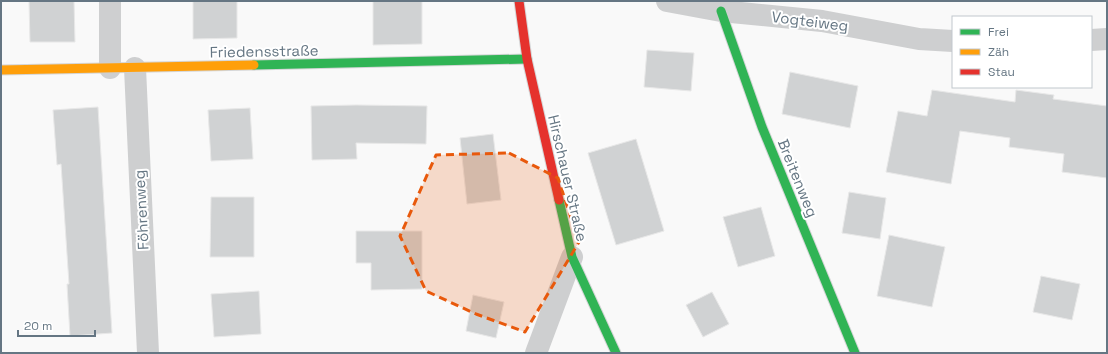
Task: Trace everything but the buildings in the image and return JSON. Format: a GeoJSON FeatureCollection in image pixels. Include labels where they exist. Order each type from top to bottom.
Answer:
{"type":"FeatureCollection","features":[{"type":"Feature","properties":{"kind":"street"},"geometry":{"type":"LineString","coordinates":[[110,1],[110,68]]}},
{"type":"Feature","properties":{"kind":"street","name":"Hirschauer Straße"},"geometry":{"type":"LineString","coordinates":[[519,1],[527,59],[572,257],[616,353]]}},
{"type":"Feature","properties":{"kind":"street","name":"Vogteiweg"},"geometry":{"type":"LineString","coordinates":[[667,1],[721,11],[822,20],[919,39],[952,41]]}},
{"type":"Feature","properties":{"kind":"street","name":"Breitenweg"},"geometry":{"type":"LineString","coordinates":[[721,11],[762,127],[855,353]]}},
{"type":"Feature","properties":{"kind":"street"},"geometry":{"type":"LineString","coordinates":[[1092,40],[1107,39]]}},
{"type":"Feature","properties":{"kind":"street","name":"Friedensstraße"},"geometry":{"type":"LineString","coordinates":[[1,70],[527,59]]}},
{"type":"Feature","properties":{"kind":"street","name":"Föhrenweg"},"geometry":{"type":"LineString","coordinates":[[135,68],[148,353]]}},
{"type":"Feature","properties":{"kind":"street"},"geometry":{"type":"LineString","coordinates":[[536,353],[572,257]]}},
{"type":"Feature","properties":{"kind":"highlighted area"},"geometry":{"type":"Polygon","coordinates":[[[509,153],[558,178],[579,242],[525,332],[476,314],[426,291],[400,236],[436,155],[509,153]]]}},
{"type":"Feature","properties":{"kind":"traffic: fast"},"geometry":{"type":"LineString","coordinates":[[721,11],[762,127],[855,353]]}},
{"type":"Feature","properties":{"kind":"traffic: fast"},"geometry":{"type":"LineString","coordinates":[[254,65],[527,59]]}},
{"type":"Feature","properties":{"kind":"traffic: fast"},"geometry":{"type":"LineString","coordinates":[[559,200],[572,257],[616,353]]}},
{"type":"Feature","properties":{"kind":"traffic: slow"},"geometry":{"type":"LineString","coordinates":[[1,70],[254,65]]}},
{"type":"Feature","properties":{"kind":"traffic: jam"},"geometry":{"type":"LineString","coordinates":[[519,1],[527,59],[559,200]]}}]}
